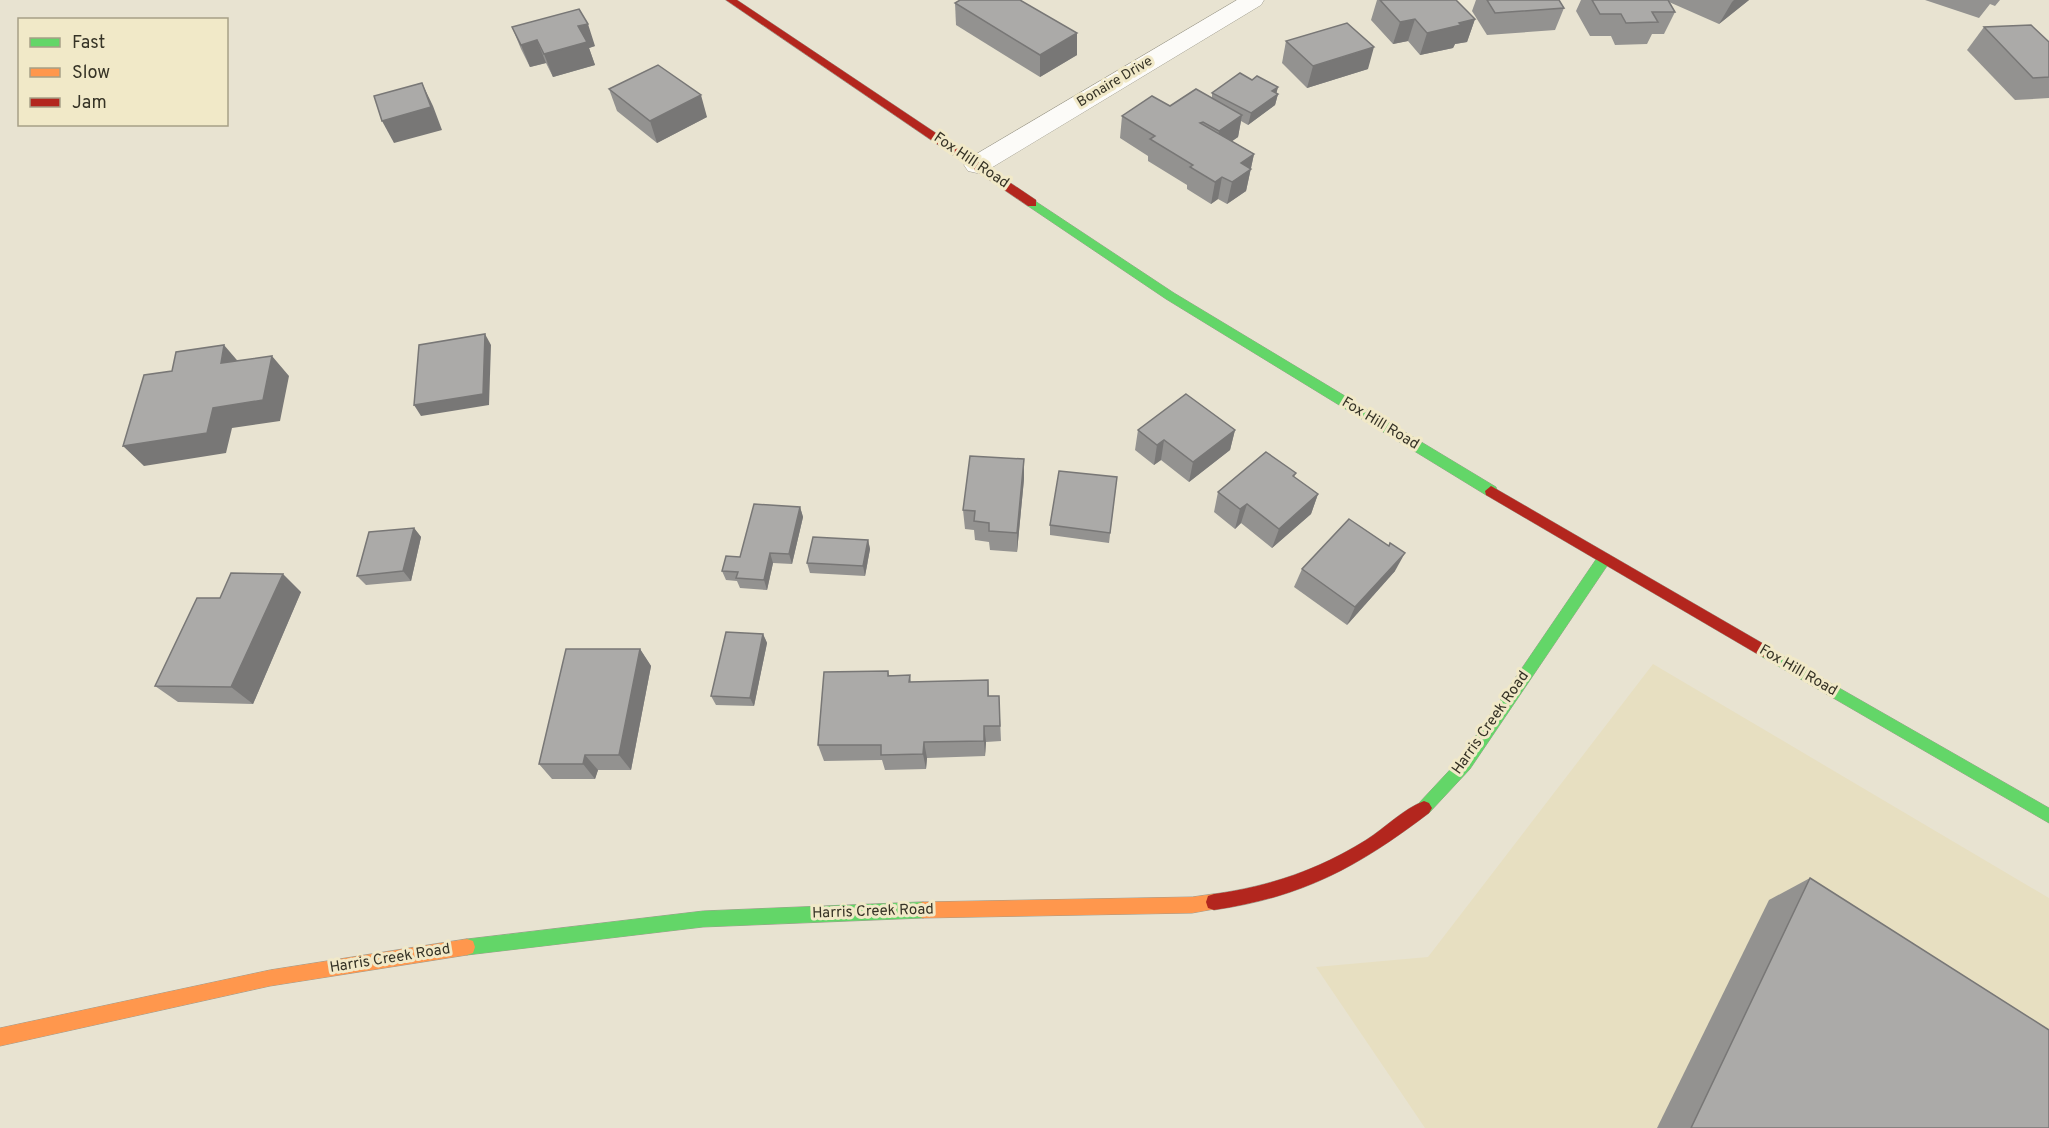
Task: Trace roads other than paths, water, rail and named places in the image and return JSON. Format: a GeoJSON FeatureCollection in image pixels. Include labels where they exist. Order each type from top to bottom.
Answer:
{"type":"FeatureCollection","features":[{"type":"Feature","properties":{"kind":"main road","name":"Fox Hill Road"},"geometry":{"type":"LineString","coordinates":[[731,0],[1170,296],[1604,559],[2049,816]]}},
{"type":"Feature","properties":{"kind":"main road","name":"Harris Creek Road"},"geometry":{"type":"LineString","coordinates":[[0,1037],[270,978],[479,945],[715,918],[1000,907],[1192,905],[1243,899],[1295,886],[1339,867],[1384,839],[1426,806],[1465,764],[1604,559]]}},
{"type":"Feature","properties":{"kind":"street","name":"Bonaire Drive"},"geometry":{"type":"LineString","coordinates":[[977,165],[1253,0]]}}]}
